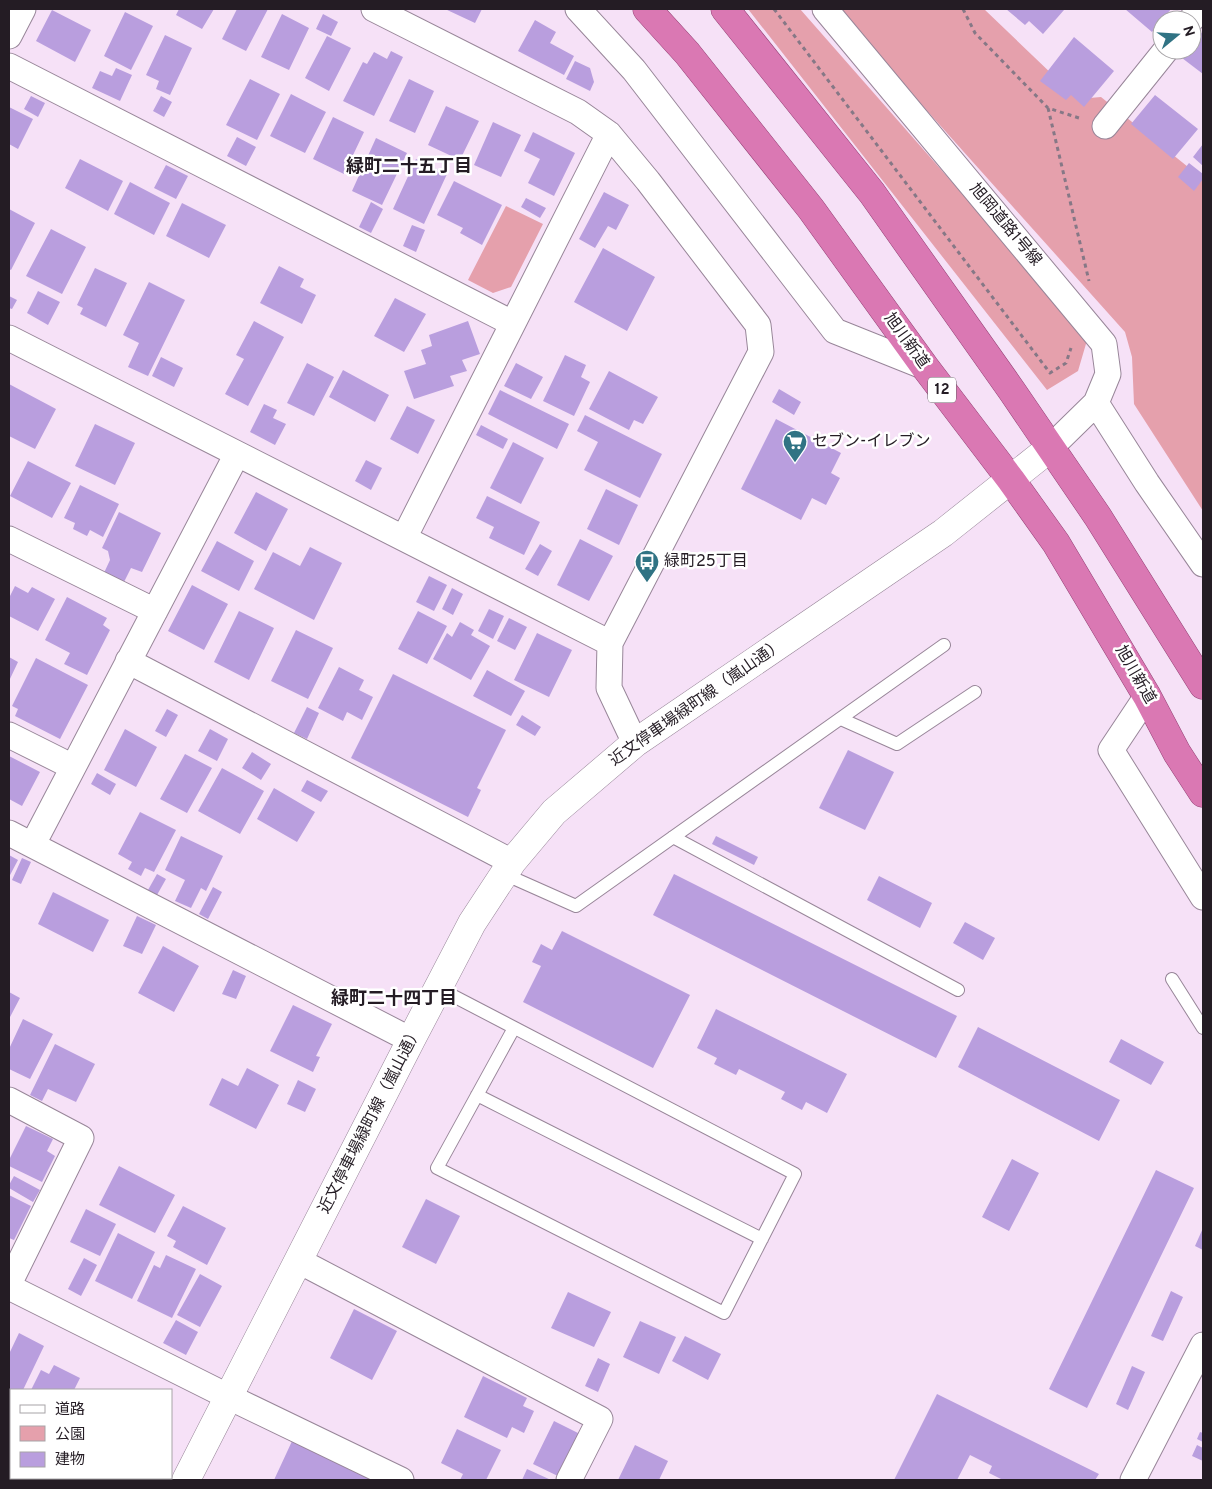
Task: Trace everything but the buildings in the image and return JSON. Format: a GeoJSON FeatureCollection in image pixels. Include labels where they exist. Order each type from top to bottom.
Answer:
{"type":"FeatureCollection","features":[{"type":"Feature","properties":{"kind":"highway","name":"旭川新道"},"geometry":{"type":"LineString","coordinates":[[648,9],[687,53],[811,210],[1056,543],[1147,696],[1177,753],[1203,793]]}},
{"type":"Feature","properties":{"kind":"highway"},"geometry":{"type":"LineString","coordinates":[[725,9],[872,193],[1012,391],[1098,517],[1203,685]]}},
{"type":"Feature","properties":{"kind":"main road","name":"近文停車場緑町線（嵐山通）"},"geometry":{"type":"LineString","coordinates":[[186,1480],[472,923],[508,868],[554,812],[635,743],[943,533],[1050,448]]}},
{"type":"Feature","properties":{"kind":"street"},"geometry":{"type":"LineString","coordinates":[[9,36],[23,9]]}},
{"type":"Feature","properties":{"kind":"street"},"geometry":{"type":"LineString","coordinates":[[374,9],[578,112],[608,134],[648,181],[758,325],[761,352],[610,643],[609,688],[635,743]]}},
{"type":"Feature","properties":{"kind":"street"},"geometry":{"type":"LineString","coordinates":[[578,9],[634,70],[835,331],[925,367]]}},
{"type":"Feature","properties":{"kind":"street","name":"旭岡道路1号線"},"geometry":{"type":"LineString","coordinates":[[826,9],[1104,344],[1108,374],[1096,403],[1050,448]]}},
{"type":"Feature","properties":{"kind":"street"},"geometry":{"type":"LineString","coordinates":[[1105,126],[1158,60]]}},
{"type":"Feature","properties":{"kind":"street"},"geometry":{"type":"LineString","coordinates":[[9,66],[512,323]]}},
{"type":"Feature","properties":{"kind":"street"},"geometry":{"type":"LineString","coordinates":[[404,538],[608,134]]}},
{"type":"Feature","properties":{"kind":"street"},"geometry":{"type":"LineString","coordinates":[[9,338],[610,643]]}},
{"type":"Feature","properties":{"kind":"street"},"geometry":{"type":"LineString","coordinates":[[1096,403],[1203,564]]}},
{"type":"Feature","properties":{"kind":"street"},"geometry":{"type":"LineString","coordinates":[[33,844],[237,454]]}},
{"type":"Feature","properties":{"kind":"street"},"geometry":{"type":"LineString","coordinates":[[9,539],[155,611]]}},
{"type":"Feature","properties":{"kind":"street"},"geometry":{"type":"LineString","coordinates":[[128,662],[508,868]]}},
{"type":"Feature","properties":{"kind":"street"},"geometry":{"type":"LineString","coordinates":[[1147,696],[1112,750],[1203,897]]}},
{"type":"Feature","properties":{"kind":"street"},"geometry":{"type":"LineString","coordinates":[[9,735],[73,768]]}},
{"type":"Feature","properties":{"kind":"street"},"geometry":{"type":"LineString","coordinates":[[9,833],[411,1040]]}},
{"type":"Feature","properties":{"kind":"street"},"geometry":{"type":"LineString","coordinates":[[9,1100],[81,1138],[9,1285],[228,1398],[401,1480]]}},
{"type":"Feature","properties":{"kind":"street"},"geometry":{"type":"LineString","coordinates":[[299,1261],[600,1419],[569,1480]]}},
{"type":"Feature","properties":{"kind":"street"},"geometry":{"type":"LineString","coordinates":[[1133,1480],[1203,1345]]}},
{"type":"Feature","properties":{"kind":"lane"},"geometry":{"type":"LineString","coordinates":[[508,868],[576,906],[944,645]]}},
{"type":"Feature","properties":{"kind":"lane"},"geometry":{"type":"LineString","coordinates":[[841,719],[897,744],[975,692]]}},
{"type":"Feature","properties":{"kind":"lane"},"geometry":{"type":"LineString","coordinates":[[673,837],[958,990]]}},
{"type":"Feature","properties":{"kind":"lane"},"geometry":{"type":"LineString","coordinates":[[1172,979],[1203,1028]]}},
{"type":"Feature","properties":{"kind":"lane"},"geometry":{"type":"LineString","coordinates":[[438,988],[795,1174],[724,1313],[437,1168],[514,1028]]}},
{"type":"Feature","properties":{"kind":"lane"},"geometry":{"type":"LineString","coordinates":[[477,1095],[762,1239]]}},
{"type":"Feature","properties":{"kind":"path"},"geometry":{"type":"LineString","coordinates":[[774,9],[1050,373],[1066,363],[1072,345]]}},
{"type":"Feature","properties":{"kind":"path"},"geometry":{"type":"LineString","coordinates":[[963,9],[975,33],[1048,108],[1105,126]]}},
{"type":"Feature","properties":{"kind":"path"},"geometry":{"type":"LineString","coordinates":[[1048,108],[1091,288]]}},
{"type":"Feature","properties":{"kind":"green space"},"geometry":{"type":"Polygon","coordinates":[[[748,9],[800,9],[1088,337],[1078,371],[1047,390],[748,9]]]}},
{"type":"Feature","properties":{"kind":"green space"},"geometry":{"type":"Polygon","coordinates":[[[836,9],[984,9],[1078,99],[1101,97],[1203,179],[1203,511],[1134,404],[1132,357],[1125,332],[836,9]]]}},
{"type":"Feature","properties":{"kind":"green space"},"geometry":{"type":"Polygon","coordinates":[[[506,206],[543,224],[511,287],[493,293],[468,280],[506,206]]]}},
{"type":"Feature","properties":{"kind":"place","name":"セブン-イレブン"},"geometry":{"type":"Point","coordinates":[795,463]}},
{"type":"Feature","properties":{"kind":"place","name":"緑町25丁目"},"geometry":{"type":"Point","coordinates":[647,583]}},
{"type":"Feature","properties":{"kind":"district","name":"緑町二十五丁目"},"geometry":{"type":"Point","coordinates":[409,167]}},
{"type":"Feature","properties":{"kind":"district","name":"緑町二十四丁目"},"geometry":{"type":"Point","coordinates":[394,999]}}]}
